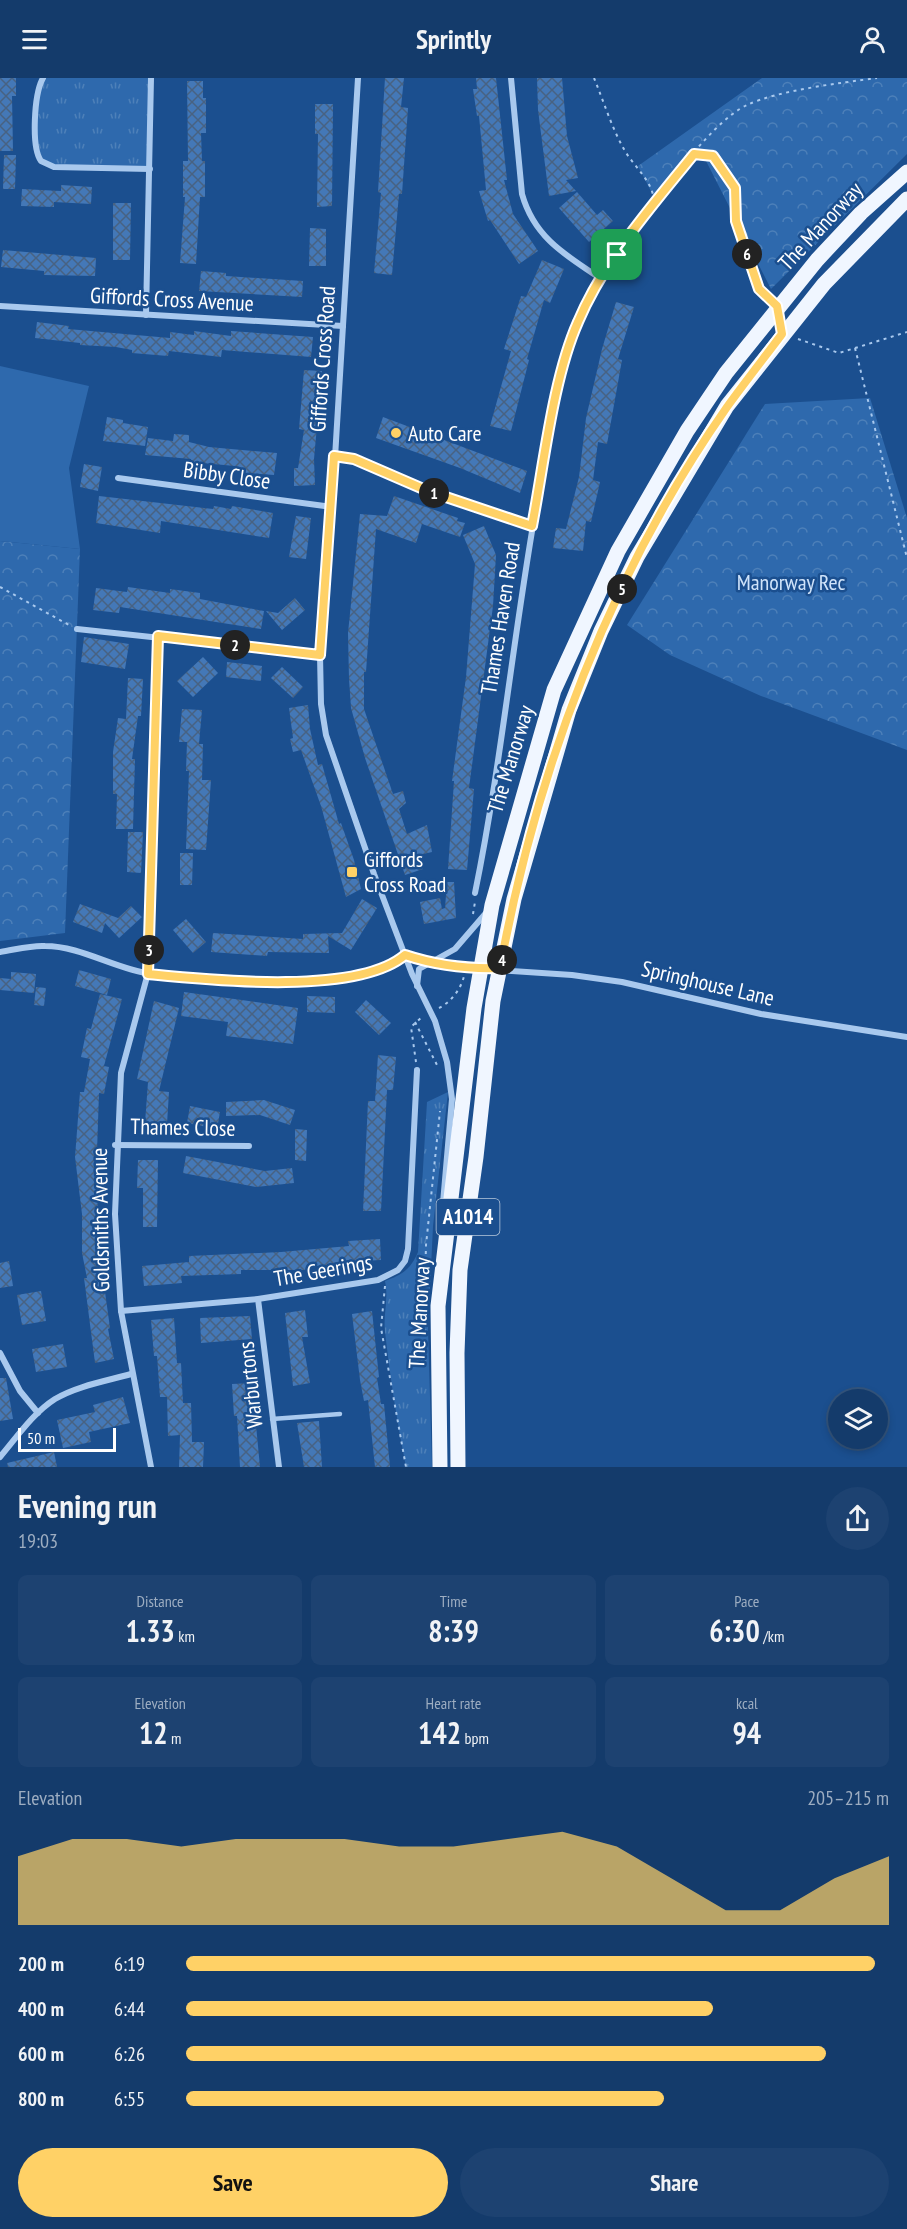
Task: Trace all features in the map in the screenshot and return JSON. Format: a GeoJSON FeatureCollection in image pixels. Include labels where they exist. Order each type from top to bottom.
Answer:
{"type":"FeatureCollection","features":[{"type":"Feature","properties":{"kind":"main road","name":"The Manorway"},"geometry":{"type":"LineString","coordinates":[[440,1467],[438,1306],[480,969],[492,905],[554,690],[597,593],[651,491],[687,431],[726,373],[777,306],[861,213],[907,172]]}},
{"type":"Feature","properties":{"kind":"main road","name":"The Manorway"},"geometry":{"type":"LineString","coordinates":[[458,1467],[457,1353],[460,1270],[493,1001],[514,899],[569,710],[601,631],[638,557],[692,461],[728,406],[782,334],[853,251],[907,199]]}},
{"type":"Feature","properties":{"kind":"street"},"geometry":{"type":"LineString","coordinates":[[43,78],[37,94],[35,148],[41,161],[54,167],[150,170]]}},
{"type":"Feature","properties":{"kind":"street"},"geometry":{"type":"LineString","coordinates":[[146,315],[151,78]]}},
{"type":"Feature","properties":{"kind":"street","name":"Giffords Cross Road"},"geometry":{"type":"LineString","coordinates":[[358,78],[332,507],[320,655],[321,704],[326,735],[405,955],[417,986],[435,1021],[451,1090],[438,1306]]}},
{"type":"Feature","properties":{"kind":"street"},"geometry":{"type":"LineString","coordinates":[[511,78],[522,194],[527,211],[542,236],[554,248],[600,278]]}},
{"type":"Feature","properties":{"kind":"street","name":"Thames Haven Road"},"geometry":{"type":"LineString","coordinates":[[475,893],[532,526],[561,376],[576,325],[600,278],[617,255]]}},
{"type":"Feature","properties":{"kind":"street","name":"Giffords Cross Avenue"},"geometry":{"type":"LineString","coordinates":[[0,306],[342,327]]}},
{"type":"Feature","properties":{"kind":"street"},"geometry":{"type":"LineString","coordinates":[[334,456],[354,459],[428,491],[532,526]]}},
{"type":"Feature","properties":{"kind":"street","name":"Bibby Close"},"geometry":{"type":"LineString","coordinates":[[118,478],[332,507]]}},
{"type":"Feature","properties":{"kind":"street"},"geometry":{"type":"LineString","coordinates":[[77,629],[320,655]]}},
{"type":"Feature","properties":{"kind":"street","name":"Goldsmiths Avenue"},"geometry":{"type":"LineString","coordinates":[[151,1467],[131,1374],[121,1311],[114,1214],[121,1073],[148,974],[158,636]]}},
{"type":"Feature","properties":{"kind":"street"},"geometry":{"type":"LineString","coordinates":[[417,986],[419,969],[455,949],[471,934],[492,905]]}},
{"type":"Feature","properties":{"kind":"street"},"geometry":{"type":"LineString","coordinates":[[0,952],[44,945],[148,974],[201,980],[323,980],[357,975],[397,962],[405,955]]}},
{"type":"Feature","properties":{"kind":"street","name":"Springhouse Lane"},"geometry":{"type":"LineString","coordinates":[[405,955],[428,962],[480,969],[500,968],[622,982],[760,1014],[907,1037]]}},
{"type":"Feature","properties":{"kind":"street","name":"The Geerings"},"geometry":{"type":"LineString","coordinates":[[121,1311],[258,1299],[378,1280],[390,1276],[405,1261],[408,1249],[417,1070]]}},
{"type":"Feature","properties":{"kind":"street","name":"Thames Close"},"geometry":{"type":"LineString","coordinates":[[116,1145],[249,1146]]}},
{"type":"Feature","properties":{"kind":"street","name":"Warburtons"},"geometry":{"type":"LineString","coordinates":[[258,1299],[279,1467]]}},
{"type":"Feature","properties":{"kind":"street"},"geometry":{"type":"LineString","coordinates":[[0,1353],[20,1391],[38,1413]]}},
{"type":"Feature","properties":{"kind":"street"},"geometry":{"type":"LineString","coordinates":[[0,1457],[38,1413],[56,1399],[79,1389],[131,1374]]}},
{"type":"Feature","properties":{"kind":"lane"},"geometry":{"type":"LineString","coordinates":[[272,1419],[340,1414]]}},
{"type":"Feature","properties":{"kind":"path"},"geometry":{"type":"LineString","coordinates":[[594,78],[626,152],[638,166],[651,189],[654,203]]}},
{"type":"Feature","properties":{"kind":"path"},"geometry":{"type":"LineString","coordinates":[[617,255],[654,203],[694,154],[719,127],[746,105],[831,84],[877,78]]}},
{"type":"Feature","properties":{"kind":"path"},"geometry":{"type":"LineString","coordinates":[[694,154],[713,156],[735,188],[736,221],[759,289],[777,306]]}},
{"type":"Feature","properties":{"kind":"path"},"geometry":{"type":"LineString","coordinates":[[782,334],[838,353],[907,332]]}},
{"type":"Feature","properties":{"kind":"path"},"geometry":{"type":"LineString","coordinates":[[855,348],[907,558]]}},
{"type":"Feature","properties":{"kind":"path"},"geometry":{"type":"LineString","coordinates":[[0,587],[77,629]]}},
{"type":"Feature","properties":{"kind":"path"},"geometry":{"type":"LineString","coordinates":[[473,915],[475,893]]}},
{"type":"Feature","properties":{"kind":"path"},"geometry":{"type":"LineString","coordinates":[[436,1010],[446,1005],[462,984],[464,974]]}},
{"type":"Feature","properties":{"kind":"path"},"geometry":{"type":"LineString","coordinates":[[455,993],[465,995]]}},
{"type":"Feature","properties":{"kind":"path"},"geometry":{"type":"LineString","coordinates":[[417,1070],[411,1027],[424,1015]]}},
{"type":"Feature","properties":{"kind":"path"},"geometry":{"type":"LineString","coordinates":[[415,1022],[438,1068]]}},
{"type":"Feature","properties":{"kind":"path"},"geometry":{"type":"LineString","coordinates":[[425,1289],[426,1245],[441,1108]]}},
{"type":"Feature","properties":{"kind":"path"},"geometry":{"type":"LineString","coordinates":[[385,1278],[381,1328],[406,1467]]}},
{"type":"Feature","properties":{"kind":"green space"},"geometry":{"type":"Polygon","coordinates":[[[43,78],[151,78],[150,169],[47,165],[35,148],[37,94],[43,78]]]}},
{"type":"Feature","properties":{"kind":"green space"},"geometry":{"type":"Polygon","coordinates":[[[762,78],[907,78],[907,154],[771,289],[703,155],[654,197],[638,166],[762,78]]]}},
{"type":"Feature","properties":{"kind":"green space"},"geometry":{"type":"Polygon","coordinates":[[[0,366],[89,386],[69,468],[80,549],[0,541],[0,366]]]}},
{"type":"Feature","properties":{"kind":"green space","name":"Manorway Rec"},"geometry":{"type":"Polygon","coordinates":[[[870,398],[907,518],[907,750],[761,696],[670,655],[627,625],[765,404],[870,398]]]}},
{"type":"Feature","properties":{"kind":"green space"},"geometry":{"type":"Polygon","coordinates":[[[0,541],[80,549],[65,933],[0,941],[0,541]]]}},
{"type":"Feature","properties":{"kind":"green space"},"geometry":{"type":"Polygon","coordinates":[[[448,1092],[433,1226],[428,1329],[432,1467],[406,1467],[385,1332],[385,1281],[405,1271],[418,1252],[427,1102],[448,1092]]]}},
{"type":"Feature","properties":{"kind":"building"},"geometry":{"type":"Polygon","coordinates":[[[0,78],[16,78],[16,96],[12,96],[13,151],[0,151],[0,78]]]}},
{"type":"Feature","properties":{"kind":"building"},"geometry":{"type":"Polygon","coordinates":[[[385,78],[404,78],[401,107],[408,108],[402,194],[399,194],[392,275],[374,273],[381,193],[378,192],[385,78]]]}},
{"type":"Feature","properties":{"kind":"building"},"geometry":{"type":"Polygon","coordinates":[[[476,78],[496,78],[507,180],[504,180],[513,214],[538,251],[519,264],[490,220],[488,221],[479,191],[486,190],[479,116],[477,116],[473,89],[477,89],[476,78]]]}},
{"type":"Feature","properties":{"kind":"building"},"geometry":{"type":"Polygon","coordinates":[[[537,78],[562,78],[567,136],[578,178],[566,180],[576,191],[549,196],[538,110],[537,78]]]}},
{"type":"Feature","properties":{"kind":"building"},"geometry":{"type":"Polygon","coordinates":[[[187,81],[203,81],[203,98],[206,98],[206,133],[201,133],[202,161],[205,161],[205,197],[200,197],[196,264],[180,263],[185,197],[183,197],[183,161],[188,161],[187,81]]]}},
{"type":"Feature","properties":{"kind":"building"},"geometry":{"type":"Polygon","coordinates":[[[315,104],[333,104],[332,206],[317,207],[318,134],[315,134],[315,104]]]}},
{"type":"Feature","properties":{"kind":"building"},"geometry":{"type":"Polygon","coordinates":[[[4,155],[16,155],[15,189],[3,189],[4,155]]]}},
{"type":"Feature","properties":{"kind":"building"},"geometry":{"type":"Polygon","coordinates":[[[61,185],[92,187],[91,204],[54,202],[54,207],[21,206],[22,189],[61,191],[61,185]]]}},
{"type":"Feature","properties":{"kind":"building"},"geometry":{"type":"Polygon","coordinates":[[[577,192],[597,215],[603,210],[613,221],[589,242],[559,208],[577,192]]]}},
{"type":"Feature","properties":{"kind":"building"},"geometry":{"type":"Polygon","coordinates":[[[113,203],[131,203],[130,260],[113,260],[113,203]]]}},
{"type":"Feature","properties":{"kind":"building"},"geometry":{"type":"Polygon","coordinates":[[[310,228],[326,229],[326,266],[309,266],[310,228]]]}},
{"type":"Feature","properties":{"kind":"building"},"geometry":{"type":"Polygon","coordinates":[[[3,250],[96,258],[95,276],[44,275],[44,271],[1,267],[3,250]]]}},
{"type":"Feature","properties":{"kind":"building"},"geometry":{"type":"Polygon","coordinates":[[[542,260],[564,269],[550,303],[544,300],[527,359],[529,360],[511,431],[490,426],[511,351],[504,349],[521,296],[526,297],[542,260]]]}},
{"type":"Feature","properties":{"kind":"building"},"geometry":{"type":"Polygon","coordinates":[[[201,271],[226,273],[226,276],[303,281],[302,297],[199,291],[201,271]]]}},
{"type":"Feature","properties":{"kind":"building"},"geometry":{"type":"Polygon","coordinates":[[[616,302],[634,307],[618,359],[622,360],[607,444],[598,442],[593,480],[600,482],[591,522],[586,521],[583,551],[553,548],[556,528],[566,529],[579,477],[586,418],[616,302]]]}},
{"type":"Feature","properties":{"kind":"building"},"geometry":{"type":"Polygon","coordinates":[[[37,322],[69,326],[68,329],[170,338],[170,332],[194,335],[194,331],[231,336],[231,331],[313,337],[311,357],[222,350],[221,357],[169,351],[168,356],[132,353],[132,350],[116,347],[80,345],[80,343],[35,338],[37,322]]]}},
{"type":"Feature","properties":{"kind":"building"},"geometry":{"type":"Polygon","coordinates":[[[304,370],[322,371],[314,459],[315,485],[294,486],[294,468],[298,468],[304,430],[299,429],[304,370]]]}},
{"type":"Feature","properties":{"kind":"building"},"geometry":{"type":"Polygon","coordinates":[[[107,417],[123,420],[123,423],[148,427],[145,446],[103,441],[107,417]]]}},
{"type":"Feature","properties":{"kind":"building"},"geometry":{"type":"Polygon","coordinates":[[[383,417],[527,471],[520,493],[460,468],[376,438],[383,417]]]}},
{"type":"Feature","properties":{"kind":"building"},"geometry":{"type":"Polygon","coordinates":[[[174,434],[189,435],[189,442],[209,447],[277,453],[274,475],[235,472],[235,466],[191,462],[191,459],[145,455],[148,438],[173,441],[174,434]]]}},
{"type":"Feature","properties":{"kind":"building"},"geometry":{"type":"Polygon","coordinates":[[[84,464],[102,467],[98,491],[80,487],[84,464]]]}},
{"type":"Feature","properties":{"kind":"building"},"geometry":{"type":"Polygon","coordinates":[[[99,496],[213,509],[214,506],[231,509],[232,506],[273,513],[269,538],[161,521],[160,533],[96,523],[99,496]]]}},
{"type":"Feature","properties":{"kind":"building"},"geometry":{"type":"Polygon","coordinates":[[[394,496],[458,518],[457,521],[465,523],[460,537],[422,524],[416,543],[376,529],[366,672],[364,672],[364,709],[393,794],[403,791],[406,803],[399,809],[407,834],[427,825],[432,852],[419,855],[423,869],[405,875],[365,758],[351,708],[349,679],[348,633],[360,514],[387,516],[394,496]]]}},
{"type":"Feature","properties":{"kind":"building"},"geometry":{"type":"Polygon","coordinates":[[[296,516],[311,518],[306,559],[289,557],[296,516]]]}},
{"type":"Feature","properties":{"kind":"building"},"geometry":{"type":"Polygon","coordinates":[[[484,526],[496,555],[493,606],[469,788],[474,789],[467,870],[448,869],[454,781],[452,781],[466,677],[475,564],[463,535],[484,526]]]}},
{"type":"Feature","properties":{"kind":"building"},"geometry":{"type":"Polygon","coordinates":[[[128,587],[170,593],[170,589],[200,593],[200,599],[264,611],[261,629],[120,607],[119,613],[93,610],[96,588],[127,592],[128,587]]]}},
{"type":"Feature","properties":{"kind":"building"},"geometry":{"type":"Polygon","coordinates":[[[295,598],[305,610],[282,630],[266,611],[278,613],[295,598]]]}},
{"type":"Feature","properties":{"kind":"building"},"geometry":{"type":"Polygon","coordinates":[[[84,637],[129,644],[125,669],[81,662],[84,637]]]}},
{"type":"Feature","properties":{"kind":"building"},"geometry":{"type":"Polygon","coordinates":[[[203,657],[218,673],[193,697],[177,681],[203,657]]]}},
{"type":"Feature","properties":{"kind":"building"},"geometry":{"type":"Polygon","coordinates":[[[227,662],[262,666],[261,681],[226,677],[227,662]]]}},
{"type":"Feature","properties":{"kind":"building"},"geometry":{"type":"Polygon","coordinates":[[[282,667],[303,687],[293,698],[271,678],[282,667]]]}},
{"type":"Feature","properties":{"kind":"building"},"geometry":{"type":"Polygon","coordinates":[[[128,678],[143,679],[141,716],[138,716],[132,759],[135,759],[133,829],[116,829],[117,794],[113,794],[113,752],[118,718],[126,719],[128,678]]]}},
{"type":"Feature","properties":{"kind":"building"},"geometry":{"type":"Polygon","coordinates":[[[308,705],[310,729],[318,765],[322,764],[339,824],[341,823],[354,860],[361,889],[346,897],[321,806],[301,750],[293,752],[290,739],[293,738],[289,708],[308,705]]]}},
{"type":"Feature","properties":{"kind":"building"},"geometry":{"type":"Polygon","coordinates":[[[182,709],[202,710],[199,744],[203,744],[202,780],[211,780],[206,850],[186,849],[189,771],[186,771],[187,742],[179,742],[182,709]]]}},
{"type":"Feature","properties":{"kind":"building"},"geometry":{"type":"Polygon","coordinates":[[[128,832],[143,832],[141,873],[127,872],[128,832]]]}},
{"type":"Feature","properties":{"kind":"building"},"geometry":{"type":"Polygon","coordinates":[[[180,853],[193,853],[192,885],[180,885],[180,853]]]}},
{"type":"Feature","properties":{"kind":"building"},"geometry":{"type":"Polygon","coordinates":[[[447,882],[454,882],[456,918],[424,924],[420,902],[440,898],[442,909],[445,908],[447,882]]]}},
{"type":"Feature","properties":{"kind":"building"},"geometry":{"type":"Polygon","coordinates":[[[362,899],[377,908],[351,950],[328,936],[329,953],[268,952],[267,956],[211,952],[213,933],[303,939],[303,934],[342,933],[362,899]]]}},
{"type":"Feature","properties":{"kind":"building"},"geometry":{"type":"Polygon","coordinates":[[[80,904],[118,918],[131,906],[142,917],[119,938],[105,923],[102,933],[73,922],[80,904]]]}},
{"type":"Feature","properties":{"kind":"building"},"geometry":{"type":"Polygon","coordinates":[[[186,919],[206,942],[193,953],[173,930],[186,919]]]}},
{"type":"Feature","properties":{"kind":"building"},"geometry":{"type":"Polygon","coordinates":[[[79,970],[111,979],[107,995],[75,986],[79,970]]]}},
{"type":"Feature","properties":{"kind":"building"},"geometry":{"type":"Polygon","coordinates":[[[11,972],[36,974],[34,993],[0,990],[0,978],[11,979],[11,972]]]}},
{"type":"Feature","properties":{"kind":"building"},"geometry":{"type":"Polygon","coordinates":[[[36,987],[46,988],[44,1006],[34,1005],[36,987]]]}},
{"type":"Feature","properties":{"kind":"building"},"geometry":{"type":"Polygon","coordinates":[[[184,992],[298,1008],[293,1044],[226,1036],[228,1022],[181,1016],[184,992]]]}},
{"type":"Feature","properties":{"kind":"building"},"geometry":{"type":"Polygon","coordinates":[[[100,994],[122,999],[104,1066],[109,1067],[104,1094],[99,1093],[97,1152],[95,1152],[100,1249],[102,1249],[106,1270],[102,1270],[110,1328],[108,1329],[114,1359],[95,1363],[84,1278],[87,1278],[82,1253],[82,1214],[75,1157],[80,1092],[84,1092],[90,1059],[81,1057],[87,1028],[91,1029],[100,994]]]}},
{"type":"Feature","properties":{"kind":"building"},"geometry":{"type":"Polygon","coordinates":[[[307,996],[335,997],[335,1013],[307,1012],[307,996]]]}},
{"type":"Feature","properties":{"kind":"building"},"geometry":{"type":"Polygon","coordinates":[[[366,1000],[391,1023],[379,1035],[355,1012],[366,1000]]]}},
{"type":"Feature","properties":{"kind":"building"},"geometry":{"type":"Polygon","coordinates":[[[154,1001],[179,1008],[159,1091],[169,1092],[167,1124],[145,1123],[148,1082],[137,1079],[154,1001]]]}},
{"type":"Feature","properties":{"kind":"building"},"geometry":{"type":"Polygon","coordinates":[[[378,1055],[396,1057],[393,1090],[387,1090],[381,1211],[363,1211],[368,1101],[375,1101],[378,1055]]]}},
{"type":"Feature","properties":{"kind":"building"},"geometry":{"type":"Polygon","coordinates":[[[264,1100],[295,1110],[290,1125],[260,1115],[226,1116],[226,1102],[264,1100]]]}},
{"type":"Feature","properties":{"kind":"building"},"geometry":{"type":"Polygon","coordinates":[[[190,1106],[220,1112],[217,1129],[187,1123],[190,1106]]]}},
{"type":"Feature","properties":{"kind":"building"},"geometry":{"type":"Polygon","coordinates":[[[295,1129],[307,1130],[306,1161],[295,1160],[295,1129]]]}},
{"type":"Feature","properties":{"kind":"building"},"geometry":{"type":"Polygon","coordinates":[[[186,1156],[265,1171],[292,1168],[294,1183],[256,1187],[183,1173],[186,1156]]]}},
{"type":"Feature","properties":{"kind":"building"},"geometry":{"type":"Polygon","coordinates":[[[138,1160],[158,1160],[157,1227],[143,1227],[143,1188],[137,1188],[138,1160]]]}},
{"type":"Feature","properties":{"kind":"building"},"geometry":{"type":"Polygon","coordinates":[[[380,1239],[381,1260],[343,1262],[343,1264],[306,1267],[306,1270],[241,1270],[241,1274],[181,1276],[182,1283],[144,1286],[142,1266],[189,1262],[189,1256],[349,1246],[348,1241],[380,1239]]]}},
{"type":"Feature","properties":{"kind":"building"},"geometry":{"type":"Polygon","coordinates":[[[9,1261],[13,1286],[0,1288],[0,1263],[9,1261]]]}},
{"type":"Feature","properties":{"kind":"building"},"geometry":{"type":"Polygon","coordinates":[[[41,1291],[46,1321],[22,1325],[17,1295],[41,1291]]]}},
{"type":"Feature","properties":{"kind":"building"},"geometry":{"type":"Polygon","coordinates":[[[305,1310],[308,1337],[302,1337],[310,1383],[293,1386],[285,1313],[305,1310]]]}},
{"type":"Feature","properties":{"kind":"building"},"geometry":{"type":"Polygon","coordinates":[[[372,1311],[379,1377],[377,1378],[381,1404],[384,1404],[390,1467],[375,1467],[368,1400],[364,1401],[360,1380],[352,1314],[372,1311]]]}},
{"type":"Feature","properties":{"kind":"building"},"geometry":{"type":"Polygon","coordinates":[[[250,1316],[252,1339],[201,1343],[200,1318],[250,1316]]]}},
{"type":"Feature","properties":{"kind":"building"},"geometry":{"type":"Polygon","coordinates":[[[174,1318],[177,1363],[181,1363],[183,1403],[191,1403],[192,1442],[204,1442],[203,1467],[179,1467],[180,1435],[168,1436],[167,1397],[160,1397],[151,1320],[174,1318]]]}},
{"type":"Feature","properties":{"kind":"building"},"geometry":{"type":"Polygon","coordinates":[[[63,1344],[67,1367],[36,1372],[32,1349],[63,1344]]]}},
{"type":"Feature","properties":{"kind":"building"},"geometry":{"type":"Polygon","coordinates":[[[0,1378],[6,1378],[13,1419],[0,1421],[0,1378]]]}},
{"type":"Feature","properties":{"kind":"building"},"geometry":{"type":"Polygon","coordinates":[[[252,1383],[260,1467],[240,1467],[237,1416],[234,1416],[232,1384],[252,1383]]]}},
{"type":"Feature","properties":{"kind":"building"},"geometry":{"type":"Polygon","coordinates":[[[123,1397],[130,1423],[89,1432],[91,1442],[63,1448],[57,1420],[95,1412],[93,1405],[123,1397]]]}},
{"type":"Feature","properties":{"kind":"building"},"geometry":{"type":"Polygon","coordinates":[[[319,1421],[322,1467],[304,1467],[297,1423],[319,1421]]]}},
{"type":"Feature","properties":{"kind":"building"},"geometry":{"type":"Polygon","coordinates":[[[54,1452],[57,1467],[8,1467],[7,1463],[54,1452]]]}},
{"type":"Feature","properties":{"kind":"place","name":"Auto Care"},"geometry":{"type":"Point","coordinates":[396,433]}},
{"type":"Feature","properties":{"kind":"place","name":"Giffords Cross Road"},"geometry":{"type":"Point","coordinates":[352,872]}},
{"type":"Feature","properties":{"kind":"route"},"geometry":{"type":"LineString","coordinates":[[694,154],[713,156],[735,188],[736,221],[759,289],[777,306],[782,334],[728,406],[692,461],[638,557],[601,631],[569,710],[540,804],[514,899],[500,968],[480,969],[428,962],[405,955],[397,962],[357,975],[323,980],[201,980],[148,974],[158,636],[320,655],[334,456],[354,459],[428,491],[532,526],[561,376],[576,325],[600,278],[617,255],[654,203],[694,154]]}}]}
